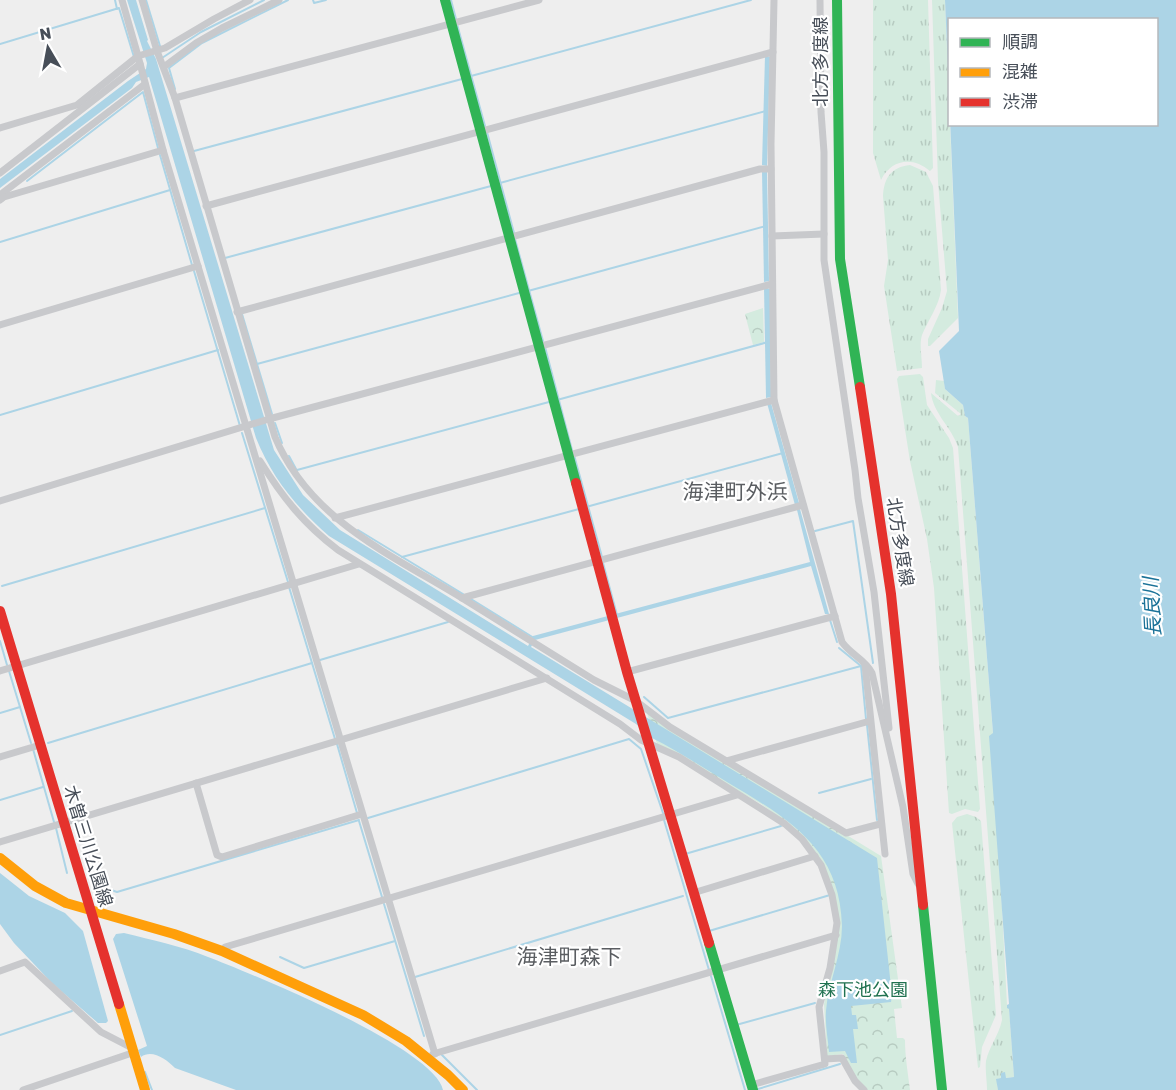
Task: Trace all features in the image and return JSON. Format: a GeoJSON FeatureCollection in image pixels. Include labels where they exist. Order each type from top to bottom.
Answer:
{"type":"FeatureCollection","features":[{"type":"Feature","properties":{"kind":"street"},"geometry":{"type":"LineString","coordinates":[[122,0],[140,55],[163,150],[388,898],[430,1054]]}},
{"type":"Feature","properties":{"kind":"street"},"geometry":{"type":"LineString","coordinates":[[142,0],[157,52],[175,98],[268,420],[282,454],[314,498],[352,531],[846,833],[880,824]]}},
{"type":"Feature","properties":{"kind":"street"},"geometry":{"type":"LineString","coordinates":[[0,128],[77,105],[140,55],[157,52],[250,0]]}},
{"type":"Feature","properties":{"kind":"street"},"geometry":{"type":"LineString","coordinates":[[164,65],[222,28],[279,0]]}},
{"type":"Feature","properties":{"kind":"street"},"geometry":{"type":"LineString","coordinates":[[255,454],[280,493],[308,525],[359,564],[648,742],[679,757],[736,795],[760,807],[785,824],[801,839],[815,856],[829,882],[836,913],[836,936],[819,1007],[825,1064],[752,1087],[669,815],[648,742],[627,672],[445,0]]}},
{"type":"Feature","properties":{"kind":"street"},"geometry":{"type":"LineString","coordinates":[[175,98],[539,0]]}},
{"type":"Feature","properties":{"kind":"street"},"geometry":{"type":"LineString","coordinates":[[774,0],[771,169],[774,400],[842,642],[865,662],[872,674],[904,813],[913,874],[924,897]]}},
{"type":"Feature","properties":{"kind":"street"},"geometry":{"type":"LineString","coordinates":[[820,0],[824,260],[858,498],[874,592],[890,748]]}},
{"type":"Feature","properties":{"kind":"street","name":"北方多度線"},"geometry":{"type":"LineString","coordinates":[[837,0],[840,259],[891,594],[924,897],[942,1090]]}},
{"type":"Feature","properties":{"kind":"street"},"geometry":{"type":"LineString","coordinates":[[206,206],[773,52]]}},
{"type":"Feature","properties":{"kind":"street"},"geometry":{"type":"LineString","coordinates":[[0,173],[141,65]]}},
{"type":"Feature","properties":{"kind":"street"},"geometry":{"type":"LineString","coordinates":[[0,195],[145,82]]}},
{"type":"Feature","properties":{"kind":"street"},"geometry":{"type":"LineString","coordinates":[[0,200],[163,150]]}},
{"type":"Feature","properties":{"kind":"street"},"geometry":{"type":"LineString","coordinates":[[237,312],[749,172],[771,169]]}},
{"type":"Feature","properties":{"kind":"street"},"geometry":{"type":"LineString","coordinates":[[772,236],[824,234]]}},
{"type":"Feature","properties":{"kind":"street"},"geometry":{"type":"LineString","coordinates":[[0,325],[198,266]]}},
{"type":"Feature","properties":{"kind":"street"},"geometry":{"type":"LineString","coordinates":[[0,501],[268,420],[772,284]]}},
{"type":"Feature","properties":{"kind":"street"},"geometry":{"type":"LineString","coordinates":[[335,518],[774,400]]}},
{"type":"Feature","properties":{"kind":"street"},"geometry":{"type":"LineString","coordinates":[[462,598],[803,505]]}},
{"type":"Feature","properties":{"kind":"street"},"geometry":{"type":"LineString","coordinates":[[0,671],[359,564]]}},
{"type":"Feature","properties":{"kind":"street","name":"木曽三川公園線"},"geometry":{"type":"LineString","coordinates":[[0,611],[131,1050],[145,1090]]}},
{"type":"Feature","properties":{"kind":"street"},"geometry":{"type":"LineString","coordinates":[[627,672],[835,616]]}},
{"type":"Feature","properties":{"kind":"street"},"geometry":{"type":"LineString","coordinates":[[865,662],[880,824],[885,854]]}},
{"type":"Feature","properties":{"kind":"street"},"geometry":{"type":"LineString","coordinates":[[0,842],[547,678]]}},
{"type":"Feature","properties":{"kind":"street"},"geometry":{"type":"LineString","coordinates":[[726,761],[870,722]]}},
{"type":"Feature","properties":{"kind":"street"},"geometry":{"type":"LineString","coordinates":[[0,757],[40,745]]}},
{"type":"Feature","properties":{"kind":"street"},"geometry":{"type":"LineString","coordinates":[[196,783],[218,855],[222,857],[362,814]]}},
{"type":"Feature","properties":{"kind":"street"},"geometry":{"type":"LineString","coordinates":[[222,951],[225,947],[736,795]]}},
{"type":"Feature","properties":{"kind":"street"},"geometry":{"type":"LineString","coordinates":[[693,893],[815,856]]}},
{"type":"Feature","properties":{"kind":"street"},"geometry":{"type":"LineString","coordinates":[[0,858],[35,886],[66,903],[222,951],[363,1015],[430,1054],[463,1090]]}},
{"type":"Feature","properties":{"kind":"street"},"geometry":{"type":"LineString","coordinates":[[430,1054],[836,936]]}},
{"type":"Feature","properties":{"kind":"street"},"geometry":{"type":"LineString","coordinates":[[0,971],[25,962],[101,1032],[131,1050]]}},
{"type":"Feature","properties":{"kind":"street"},"geometry":{"type":"LineString","coordinates":[[936,1090],[938,1044]]}},
{"type":"Feature","properties":{"kind":"street"},"geometry":{"type":"LineString","coordinates":[[23,1090],[131,1050]]}},
{"type":"Feature","properties":{"kind":"street"},"geometry":{"type":"LineString","coordinates":[[825,1059],[842,1058],[855,1081],[864,1090]]}},
{"type":"Feature","properties":{"kind":"green space"},"geometry":{"type":"Polygon","coordinates":[[[873,0],[928,0],[933,168],[930,171],[917,163],[903,162],[890,168],[881,180],[873,153],[873,0]]]}},
{"type":"Feature","properties":{"kind":"green space"},"geometry":{"type":"Polygon","coordinates":[[[932,0],[945,0],[948,126],[950,126],[958,318],[928,346],[928,339],[947,291],[938,182],[932,0]]]}},
{"type":"Feature","properties":{"kind":"green space"},"geometry":{"type":"Polygon","coordinates":[[[910,165],[926,172],[933,186],[941,290],[936,307],[922,335],[922,368],[897,371],[884,286],[888,260],[883,196],[890,174],[898,168],[910,165]]]}},
{"type":"Feature","properties":{"kind":"green space"},"geometry":{"type":"Polygon","coordinates":[[[763,308],[764,342],[753,345],[745,314],[763,308]]]}},
{"type":"Feature","properties":{"kind":"green space"},"geometry":{"type":"Polygon","coordinates":[[[920,374],[923,377],[927,405],[953,448],[980,809],[978,812],[965,809],[949,813],[934,588],[897,379],[899,376],[920,374]]]}},
{"type":"Feature","properties":{"kind":"green space"},"geometry":{"type":"Polygon","coordinates":[[[936,380],[944,381],[945,389],[963,405],[965,416],[968,418],[993,734],[1007,1005],[1014,1077],[997,1079],[998,1090],[987,1090],[986,1061],[1002,1020],[958,447],[935,407],[931,393],[958,416],[961,414],[935,393],[936,380]]]}},
{"type":"Feature","properties":{"kind":"green space","name":"森下池公園"},"geometry":{"type":"Polygon","coordinates":[[[647,713],[881,856],[902,1008],[894,1009],[897,1038],[905,1040],[910,1090],[867,1090],[857,1080],[843,1054],[827,1056],[824,1004],[838,935],[831,882],[786,822],[761,804],[657,744],[647,713]]]}},
{"type":"Feature","properties":{"kind":"green space"},"geometry":{"type":"Polygon","coordinates":[[[967,814],[981,821],[996,1015],[982,1047],[978,1068],[952,823],[957,817],[967,814]]]}},
{"type":"Feature","properties":{"kind":"water"},"geometry":{"type":"Polygon","coordinates":[[[127,0],[136,0],[147,41],[156,59],[274,450],[303,495],[340,530],[528,646],[533,636],[810,562],[797,510],[800,509],[829,614],[825,614],[811,566],[535,640],[531,647],[877,858],[892,996],[891,1002],[851,1006],[852,1015],[856,1015],[858,1029],[853,1029],[857,1063],[851,1063],[845,1051],[829,1052],[826,1011],[840,948],[842,926],[839,899],[832,875],[821,855],[806,838],[749,795],[652,738],[636,724],[329,536],[306,514],[278,479],[262,453],[256,438],[149,77],[136,82],[132,88],[0,188],[0,179],[146,69],[147,63],[127,0]]]}},
{"type":"Feature","properties":{"kind":"water","name":"長良川"},"geometry":{"type":"Polygon","coordinates":[[[945,0],[1176,0],[1176,1090],[998,1090],[996,1079],[1001,1078],[1001,1073],[1005,1072],[1006,1078],[1014,1077],[1009,1009],[1007,1008],[1009,1004],[989,736],[993,733],[968,418],[965,416],[963,405],[945,389],[939,351],[959,331],[950,126],[1158,126],[1158,18],[948,18],[948,71],[945,0]]]}},
{"type":"Feature","properties":{"kind":"water"},"geometry":{"type":"Polygon","coordinates":[[[765,56],[770,57],[767,166],[762,165],[765,56]]]}},
{"type":"Feature","properties":{"kind":"water"},"geometry":{"type":"Polygon","coordinates":[[[762,171],[767,172],[769,281],[764,282],[762,171]]]}},
{"type":"Feature","properties":{"kind":"water"},"geometry":{"type":"Polygon","coordinates":[[[764,287],[770,289],[771,397],[766,398],[764,287]]]}},
{"type":"Feature","properties":{"kind":"water"},"geometry":{"type":"Polygon","coordinates":[[[767,403],[771,403],[799,503],[795,505],[767,403]]]}},
{"type":"Feature","properties":{"kind":"water"},"geometry":{"type":"Polygon","coordinates":[[[0,873],[29,896],[65,913],[83,931],[108,1021],[106,1023],[98,1023],[52,983],[14,943],[0,924],[0,873]]]}},
{"type":"Feature","properties":{"kind":"water"},"geometry":{"type":"Polygon","coordinates":[[[124,933],[198,953],[299,995],[338,1014],[409,1054],[432,1073],[443,1090],[236,1090],[175,1068],[159,1056],[150,1054],[141,1057],[138,1050],[147,1046],[113,939],[116,934],[124,933]]]}},
{"type":"Feature","properties":{"kind":"waterway"},"geometry":{"type":"LineString","coordinates":[[115,0],[117,9]]}},
{"type":"Feature","properties":{"kind":"waterway"},"geometry":{"type":"LineString","coordinates":[[146,0],[160,46]]}},
{"type":"Feature","properties":{"kind":"waterway"},"geometry":{"type":"LineString","coordinates":[[162,58],[201,32],[264,0]]}},
{"type":"Feature","properties":{"kind":"waterway"},"geometry":{"type":"LineString","coordinates":[[175,89],[169,68],[202,43],[288,0]]}},
{"type":"Feature","properties":{"kind":"waterway"},"geometry":{"type":"LineString","coordinates":[[313,0],[314,3],[326,0]]}},
{"type":"Feature","properties":{"kind":"waterway"},"geometry":{"type":"LineString","coordinates":[[451,0],[456,19]]}},
{"type":"Feature","properties":{"kind":"waterway"},"geometry":{"type":"LineString","coordinates":[[471,76],[751,0]]}},
{"type":"Feature","properties":{"kind":"waterway"},"geometry":{"type":"LineString","coordinates":[[0,44],[119,8],[134,57]]}},
{"type":"Feature","properties":{"kind":"waterway"},"geometry":{"type":"LineString","coordinates":[[457,24],[485,126]]}},
{"type":"Feature","properties":{"kind":"waterway"},"geometry":{"type":"LineString","coordinates":[[194,151],[462,79]]}},
{"type":"Feature","properties":{"kind":"waterway"},"geometry":{"type":"LineString","coordinates":[[27,181],[143,92],[158,148]]}},
{"type":"Feature","properties":{"kind":"waterway"},"geometry":{"type":"LineString","coordinates":[[500,183],[766,111]]}},
{"type":"Feature","properties":{"kind":"waterway"},"geometry":{"type":"LineString","coordinates":[[487,132],[514,233]]}},
{"type":"Feature","properties":{"kind":"waterway"},"geometry":{"type":"LineString","coordinates":[[160,155],[192,265]]}},
{"type":"Feature","properties":{"kind":"waterway"},"geometry":{"type":"LineString","coordinates":[[225,258],[491,186]]}},
{"type":"Feature","properties":{"kind":"waterway"},"geometry":{"type":"LineString","coordinates":[[0,242],[170,190]]}},
{"type":"Feature","properties":{"kind":"waterway"},"geometry":{"type":"LineString","coordinates":[[528,291],[766,226]]}},
{"type":"Feature","properties":{"kind":"waterway"},"geometry":{"type":"LineString","coordinates":[[515,239],[543,341]]}},
{"type":"Feature","properties":{"kind":"waterway"},"geometry":{"type":"LineString","coordinates":[[194,271],[240,426]]}},
{"type":"Feature","properties":{"kind":"waterway"},"geometry":{"type":"LineString","coordinates":[[257,364],[519,293]]}},
{"type":"Feature","properties":{"kind":"waterway"},"geometry":{"type":"LineString","coordinates":[[242,314],[272,414]]}},
{"type":"Feature","properties":{"kind":"waterway"},"geometry":{"type":"LineString","coordinates":[[557,400],[768,342]]}},
{"type":"Feature","properties":{"kind":"waterway"},"geometry":{"type":"LineString","coordinates":[[545,347],[572,450]]}},
{"type":"Feature","properties":{"kind":"waterway"},"geometry":{"type":"LineString","coordinates":[[0,415],[218,350]]}},
{"type":"Feature","properties":{"kind":"waterway"},"geometry":{"type":"LineString","coordinates":[[297,470],[549,402]]}},
{"type":"Feature","properties":{"kind":"waterway"},"geometry":{"type":"LineString","coordinates":[[275,423],[282,443]]}},
{"type":"Feature","properties":{"kind":"waterway"},"geometry":{"type":"LineString","coordinates":[[242,433],[288,582]]}},
{"type":"Feature","properties":{"kind":"waterway"},"geometry":{"type":"LineString","coordinates":[[586,507],[783,453]]}},
{"type":"Feature","properties":{"kind":"waterway"},"geometry":{"type":"LineString","coordinates":[[574,455],[602,557]]}},
{"type":"Feature","properties":{"kind":"waterway"},"geometry":{"type":"LineString","coordinates":[[289,456],[296,469]]}},
{"type":"Feature","properties":{"kind":"waterway"},"geometry":{"type":"LineString","coordinates":[[2,586],[265,508]]}},
{"type":"Feature","properties":{"kind":"waterway"},"geometry":{"type":"LineString","coordinates":[[402,557],[579,509]]}},
{"type":"Feature","properties":{"kind":"waterway"},"geometry":{"type":"LineString","coordinates":[[815,531],[853,521],[873,663]]}},
{"type":"Feature","properties":{"kind":"waterway"},"geometry":{"type":"LineString","coordinates":[[358,530],[463,594]]}},
{"type":"Feature","properties":{"kind":"waterway"},"geometry":{"type":"LineString","coordinates":[[603,563],[617,615]]}},
{"type":"Feature","properties":{"kind":"waterway"},"geometry":{"type":"LineString","coordinates":[[289,587],[335,739]]}},
{"type":"Feature","properties":{"kind":"waterway"},"geometry":{"type":"LineString","coordinates":[[471,599],[534,638]]}},
{"type":"Feature","properties":{"kind":"waterway"},"geometry":{"type":"LineString","coordinates":[[830,620],[837,642]]}},
{"type":"Feature","properties":{"kind":"waterway"},"geometry":{"type":"LineString","coordinates":[[320,660],[448,622]]}},
{"type":"Feature","properties":{"kind":"waterway"},"geometry":{"type":"LineString","coordinates":[[0,641],[7,665]]}},
{"type":"Feature","properties":{"kind":"waterway"},"geometry":{"type":"LineString","coordinates":[[839,648],[861,666],[866,719]]}},
{"type":"Feature","properties":{"kind":"waterway"},"geometry":{"type":"LineString","coordinates":[[48,743],[312,663]]}},
{"type":"Feature","properties":{"kind":"waterway"},"geometry":{"type":"LineString","coordinates":[[644,697],[668,718],[861,666]]}},
{"type":"Feature","properties":{"kind":"waterway"},"geometry":{"type":"LineString","coordinates":[[9,671],[31,743]]}},
{"type":"Feature","properties":{"kind":"waterway"},"geometry":{"type":"LineString","coordinates":[[0,713],[20,707]]}},
{"type":"Feature","properties":{"kind":"waterway"},"geometry":{"type":"LineString","coordinates":[[867,725],[877,820]]}},
{"type":"Feature","properties":{"kind":"waterway"},"geometry":{"type":"LineString","coordinates":[[368,818],[629,739],[641,749],[663,813]]}},
{"type":"Feature","properties":{"kind":"waterway"},"geometry":{"type":"LineString","coordinates":[[337,744],[357,813]]}},
{"type":"Feature","properties":{"kind":"waterway"},"geometry":{"type":"LineString","coordinates":[[33,749],[54,822]]}},
{"type":"Feature","properties":{"kind":"waterway"},"geometry":{"type":"LineString","coordinates":[[819,793],[871,779]]}},
{"type":"Feature","properties":{"kind":"waterway"},"geometry":{"type":"LineString","coordinates":[[0,800],[43,787]]}},
{"type":"Feature","properties":{"kind":"waterway"},"geometry":{"type":"LineString","coordinates":[[94,884],[117,892],[359,820]]}},
{"type":"Feature","properties":{"kind":"waterway"},"geometry":{"type":"LineString","coordinates":[[664,820],[709,970]]}},
{"type":"Feature","properties":{"kind":"waterway"},"geometry":{"type":"LineString","coordinates":[[359,821],[382,897]]}},
{"type":"Feature","properties":{"kind":"waterway"},"geometry":{"type":"LineString","coordinates":[[685,854],[781,826]]}},
{"type":"Feature","properties":{"kind":"waterway"},"geometry":{"type":"LineString","coordinates":[[56,828],[67,873]]}},
{"type":"Feature","properties":{"kind":"waterway"},"geometry":{"type":"LineString","coordinates":[[709,931],[830,895]]}},
{"type":"Feature","properties":{"kind":"waterway"},"geometry":{"type":"LineString","coordinates":[[415,977],[683,896]]}},
{"type":"Feature","properties":{"kind":"waterway"},"geometry":{"type":"LineString","coordinates":[[384,904],[424,1036]]}},
{"type":"Feature","properties":{"kind":"waterway"},"geometry":{"type":"LineString","coordinates":[[280,957],[304,968],[395,941]]}},
{"type":"Feature","properties":{"kind":"waterway"},"geometry":{"type":"LineString","coordinates":[[711,976],[745,1090]]}},
{"type":"Feature","properties":{"kind":"waterway"},"geometry":{"type":"LineString","coordinates":[[736,1025],[815,1003]]}},
{"type":"Feature","properties":{"kind":"waterway"},"geometry":{"type":"LineString","coordinates":[[0,1035],[72,1011]]}},
{"type":"Feature","properties":{"kind":"waterway"},"geometry":{"type":"LineString","coordinates":[[442,1055],[477,1090]]}},
{"type":"Feature","properties":{"kind":"waterway"},"geometry":{"type":"LineString","coordinates":[[758,1089],[840,1064]]}},
{"type":"Feature","properties":{"kind":"waterway"},"geometry":{"type":"LineString","coordinates":[[145,1072],[152,1090]]}},
{"type":"Feature","properties":{"kind":"traffic: fast"},"geometry":{"type":"LineString","coordinates":[[445,0],[576,483]]}},
{"type":"Feature","properties":{"kind":"traffic: fast"},"geometry":{"type":"LineString","coordinates":[[837,0],[840,259],[860,387]]}},
{"type":"Feature","properties":{"kind":"traffic: fast"},"geometry":{"type":"LineString","coordinates":[[923,905],[942,1090]]}},
{"type":"Feature","properties":{"kind":"traffic: fast"},"geometry":{"type":"LineString","coordinates":[[709,943],[753,1090]]}},
{"type":"Feature","properties":{"kind":"traffic: slow"},"geometry":{"type":"LineString","coordinates":[[0,858],[35,886],[66,903],[174,934],[222,951],[363,1015],[406,1041],[463,1090]]}},
{"type":"Feature","properties":{"kind":"traffic: slow"},"geometry":{"type":"LineString","coordinates":[[119,1004],[145,1090]]}},
{"type":"Feature","properties":{"kind":"traffic: jam"},"geometry":{"type":"LineString","coordinates":[[860,387],[891,594],[923,905]]}},
{"type":"Feature","properties":{"kind":"traffic: jam"},"geometry":{"type":"LineString","coordinates":[[576,483],[627,672],[709,943]]}},
{"type":"Feature","properties":{"kind":"traffic: jam"},"geometry":{"type":"LineString","coordinates":[[0,611],[119,1004]]}},
{"type":"Feature","properties":{"kind":"district","name":"海津町外浜"},"geometry":{"type":"Point","coordinates":[735,492]}},
{"type":"Feature","properties":{"kind":"district","name":"海津町森下"},"geometry":{"type":"Point","coordinates":[569,957]}}]}
